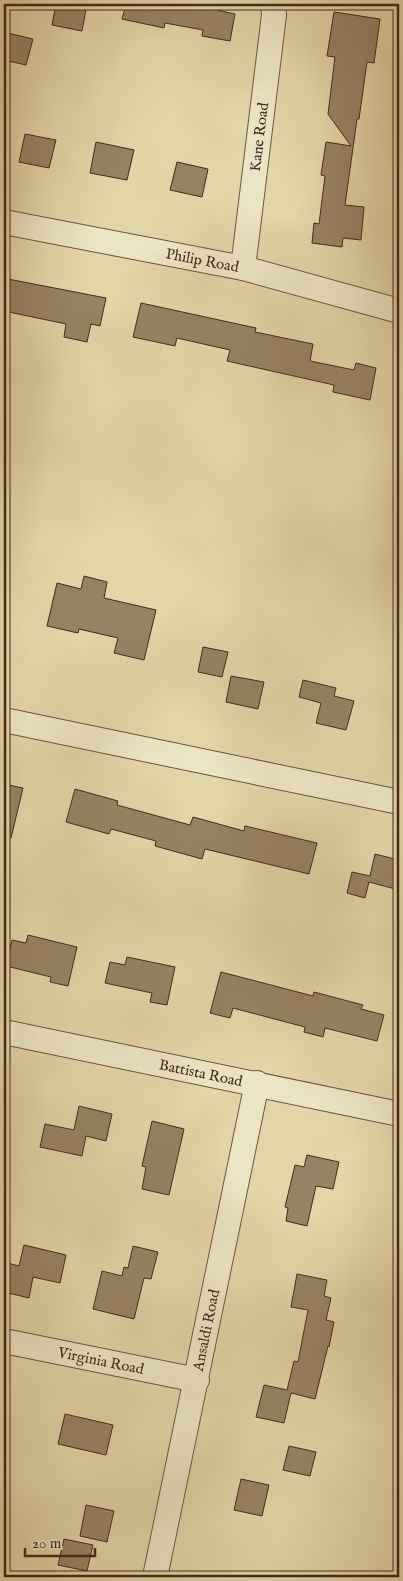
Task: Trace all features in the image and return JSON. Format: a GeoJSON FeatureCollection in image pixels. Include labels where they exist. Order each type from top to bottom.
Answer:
{"type":"FeatureCollection","features":[{"type":"Feature","properties":{"kind":"street","name":"Kane Road"},"geometry":{"type":"LineString","coordinates":[[243,268],[274,15],[273,4]]}},
{"type":"Feature","properties":{"kind":"street","name":"Philip Road"},"geometry":{"type":"LineString","coordinates":[[4,222],[243,268],[399,311]]}},
{"type":"Feature","properties":{"kind":"street"},"geometry":{"type":"LineString","coordinates":[[4,720],[399,802]]}},
{"type":"Feature","properties":{"kind":"street","name":"Battista Road"},"geometry":{"type":"LineString","coordinates":[[4,1032],[399,1114]]}},
{"type":"Feature","properties":{"kind":"street","name":"Ansaldi Road"},"geometry":{"type":"LineString","coordinates":[[155,1577],[257,1083]]}},
{"type":"Feature","properties":{"kind":"street","name":"Virginia Road"},"geometry":{"type":"LineString","coordinates":[[4,1341],[197,1380]]}},
{"type":"Feature","properties":{"kind":"building"},"geometry":{"type":"Polygon","coordinates":[[[56,4],[87,4],[82,31],[52,25],[56,4]]]}},
{"type":"Feature","properties":{"kind":"building"},"geometry":{"type":"Polygon","coordinates":[[[126,4],[217,4],[217,10],[235,14],[230,41],[202,36],[203,30],[165,23],[164,28],[122,19],[126,4]]]}},
{"type":"Feature","properties":{"kind":"building"},"geometry":{"type":"Polygon","coordinates":[[[334,12],[380,19],[374,63],[367,62],[345,205],[364,207],[361,240],[343,238],[342,247],[312,243],[314,223],[319,224],[325,176],[321,175],[326,142],[351,146],[328,114],[335,57],[327,56],[334,12]]]}},
{"type":"Feature","properties":{"kind":"building"},"geometry":{"type":"Polygon","coordinates":[[[8,33],[33,39],[26,65],[4,60],[8,33]]]}},
{"type":"Feature","properties":{"kind":"building"},"geometry":{"type":"Polygon","coordinates":[[[25,134],[56,140],[49,168],[19,162],[25,134]]]}},
{"type":"Feature","properties":{"kind":"building"},"geometry":{"type":"Polygon","coordinates":[[[96,142],[134,150],[127,180],[90,173],[96,142]]]}},
{"type":"Feature","properties":{"kind":"building"},"geometry":{"type":"Polygon","coordinates":[[[177,162],[208,169],[202,197],[170,190],[177,162]]]}},
{"type":"Feature","properties":{"kind":"building"},"geometry":{"type":"Polygon","coordinates":[[[8,279],[106,298],[100,326],[91,324],[87,342],[64,337],[66,324],[4,311],[4,298],[8,279]]]}},
{"type":"Feature","properties":{"kind":"building"},"geometry":{"type":"Polygon","coordinates":[[[141,303],[256,328],[255,332],[313,344],[310,361],[354,370],[356,363],[376,368],[370,400],[333,392],[334,385],[227,361],[230,350],[177,338],[175,346],[133,337],[141,303]]]}},
{"type":"Feature","properties":{"kind":"building"},"geometry":{"type":"Polygon","coordinates":[[[84,576],[107,582],[104,598],[156,610],[144,660],[114,653],[118,638],[79,629],[78,633],[47,626],[57,583],[81,589],[84,576]]]}},
{"type":"Feature","properties":{"kind":"building"},"geometry":{"type":"Polygon","coordinates":[[[203,647],[228,652],[222,677],[198,672],[203,647]]]}},
{"type":"Feature","properties":{"kind":"building"},"geometry":{"type":"Polygon","coordinates":[[[231,676],[264,682],[258,709],[226,702],[231,676]]]}},
{"type":"Feature","properties":{"kind":"building"},"geometry":{"type":"Polygon","coordinates":[[[303,680],[336,688],[334,696],[354,701],[346,730],[316,723],[321,703],[299,697],[303,680]]]}},
{"type":"Feature","properties":{"kind":"building"},"geometry":{"type":"Polygon","coordinates":[[[4,784],[23,788],[11,838],[4,838],[4,784]]]}},
{"type":"Feature","properties":{"kind":"building"},"geometry":{"type":"Polygon","coordinates":[[[75,789],[118,801],[117,805],[190,825],[193,817],[244,831],[245,826],[317,843],[309,874],[205,849],[202,859],[155,846],[156,841],[111,829],[109,834],[66,822],[75,789]]]}},
{"type":"Feature","properties":{"kind":"building"},"geometry":{"type":"Polygon","coordinates":[[[375,854],[399,860],[399,890],[369,882],[365,898],[347,893],[352,872],[370,876],[375,854]]]}},
{"type":"Feature","properties":{"kind":"building"},"geometry":{"type":"Polygon","coordinates":[[[28,935],[77,947],[68,986],[50,982],[51,977],[6,966],[12,940],[26,943],[28,935]]]}},
{"type":"Feature","properties":{"kind":"building"},"geometry":{"type":"Polygon","coordinates":[[[127,957],[175,967],[167,1005],[150,1002],[152,993],[105,983],[110,962],[125,965],[127,957]]]}},
{"type":"Feature","properties":{"kind":"building"},"geometry":{"type":"Polygon","coordinates":[[[221,972],[313,996],[314,992],[363,1005],[361,1009],[384,1015],[377,1041],[325,1028],[323,1037],[304,1032],[305,1027],[233,1008],[230,1018],[210,1013],[221,972]]]}},
{"type":"Feature","properties":{"kind":"building"},"geometry":{"type":"Polygon","coordinates":[[[79,1106],[112,1114],[106,1141],[86,1136],[82,1156],[40,1147],[45,1124],[74,1130],[79,1106]]]}},
{"type":"Feature","properties":{"kind":"building"},"geometry":{"type":"Polygon","coordinates":[[[152,1121],[184,1129],[169,1195],[142,1189],[146,1167],[142,1166],[152,1121]]]}},
{"type":"Feature","properties":{"kind":"building"},"geometry":{"type":"Polygon","coordinates":[[[307,1155],[339,1162],[333,1189],[316,1186],[307,1226],[286,1221],[288,1208],[285,1207],[295,1165],[304,1167],[307,1155]]]}},
{"type":"Feature","properties":{"kind":"building"},"geometry":{"type":"Polygon","coordinates":[[[24,1245],[66,1255],[60,1283],[33,1277],[29,1298],[4,1292],[4,1262],[19,1266],[24,1245]]]}},
{"type":"Feature","properties":{"kind":"building"},"geometry":{"type":"Polygon","coordinates":[[[133,1246],[158,1252],[151,1279],[144,1278],[134,1319],[93,1309],[102,1271],[122,1276],[124,1267],[128,1268],[133,1246]]]}},
{"type":"Feature","properties":{"kind":"building"},"geometry":{"type":"Polygon","coordinates":[[[297,1274],[327,1280],[324,1296],[331,1298],[326,1320],[334,1322],[315,1399],[291,1393],[284,1423],[256,1417],[264,1385],[287,1390],[294,1361],[298,1362],[308,1310],[291,1307],[297,1274]]]}},
{"type":"Feature","properties":{"kind":"building"},"geometry":{"type":"Polygon","coordinates":[[[65,1414],[113,1425],[106,1455],[58,1444],[65,1414]]]}},
{"type":"Feature","properties":{"kind":"building"},"geometry":{"type":"Polygon","coordinates":[[[289,1446],[316,1452],[310,1476],[283,1470],[289,1446]]]}},
{"type":"Feature","properties":{"kind":"building"},"geometry":{"type":"Polygon","coordinates":[[[241,1479],[269,1485],[262,1516],[234,1510],[241,1479]]]}},
{"type":"Feature","properties":{"kind":"building"},"geometry":{"type":"Polygon","coordinates":[[[86,1505],[114,1511],[107,1542],[80,1536],[86,1505]]]}},
{"type":"Feature","properties":{"kind":"building"},"geometry":{"type":"Polygon","coordinates":[[[64,1539],[93,1545],[87,1571],[58,1565],[64,1539]]]}}]}
